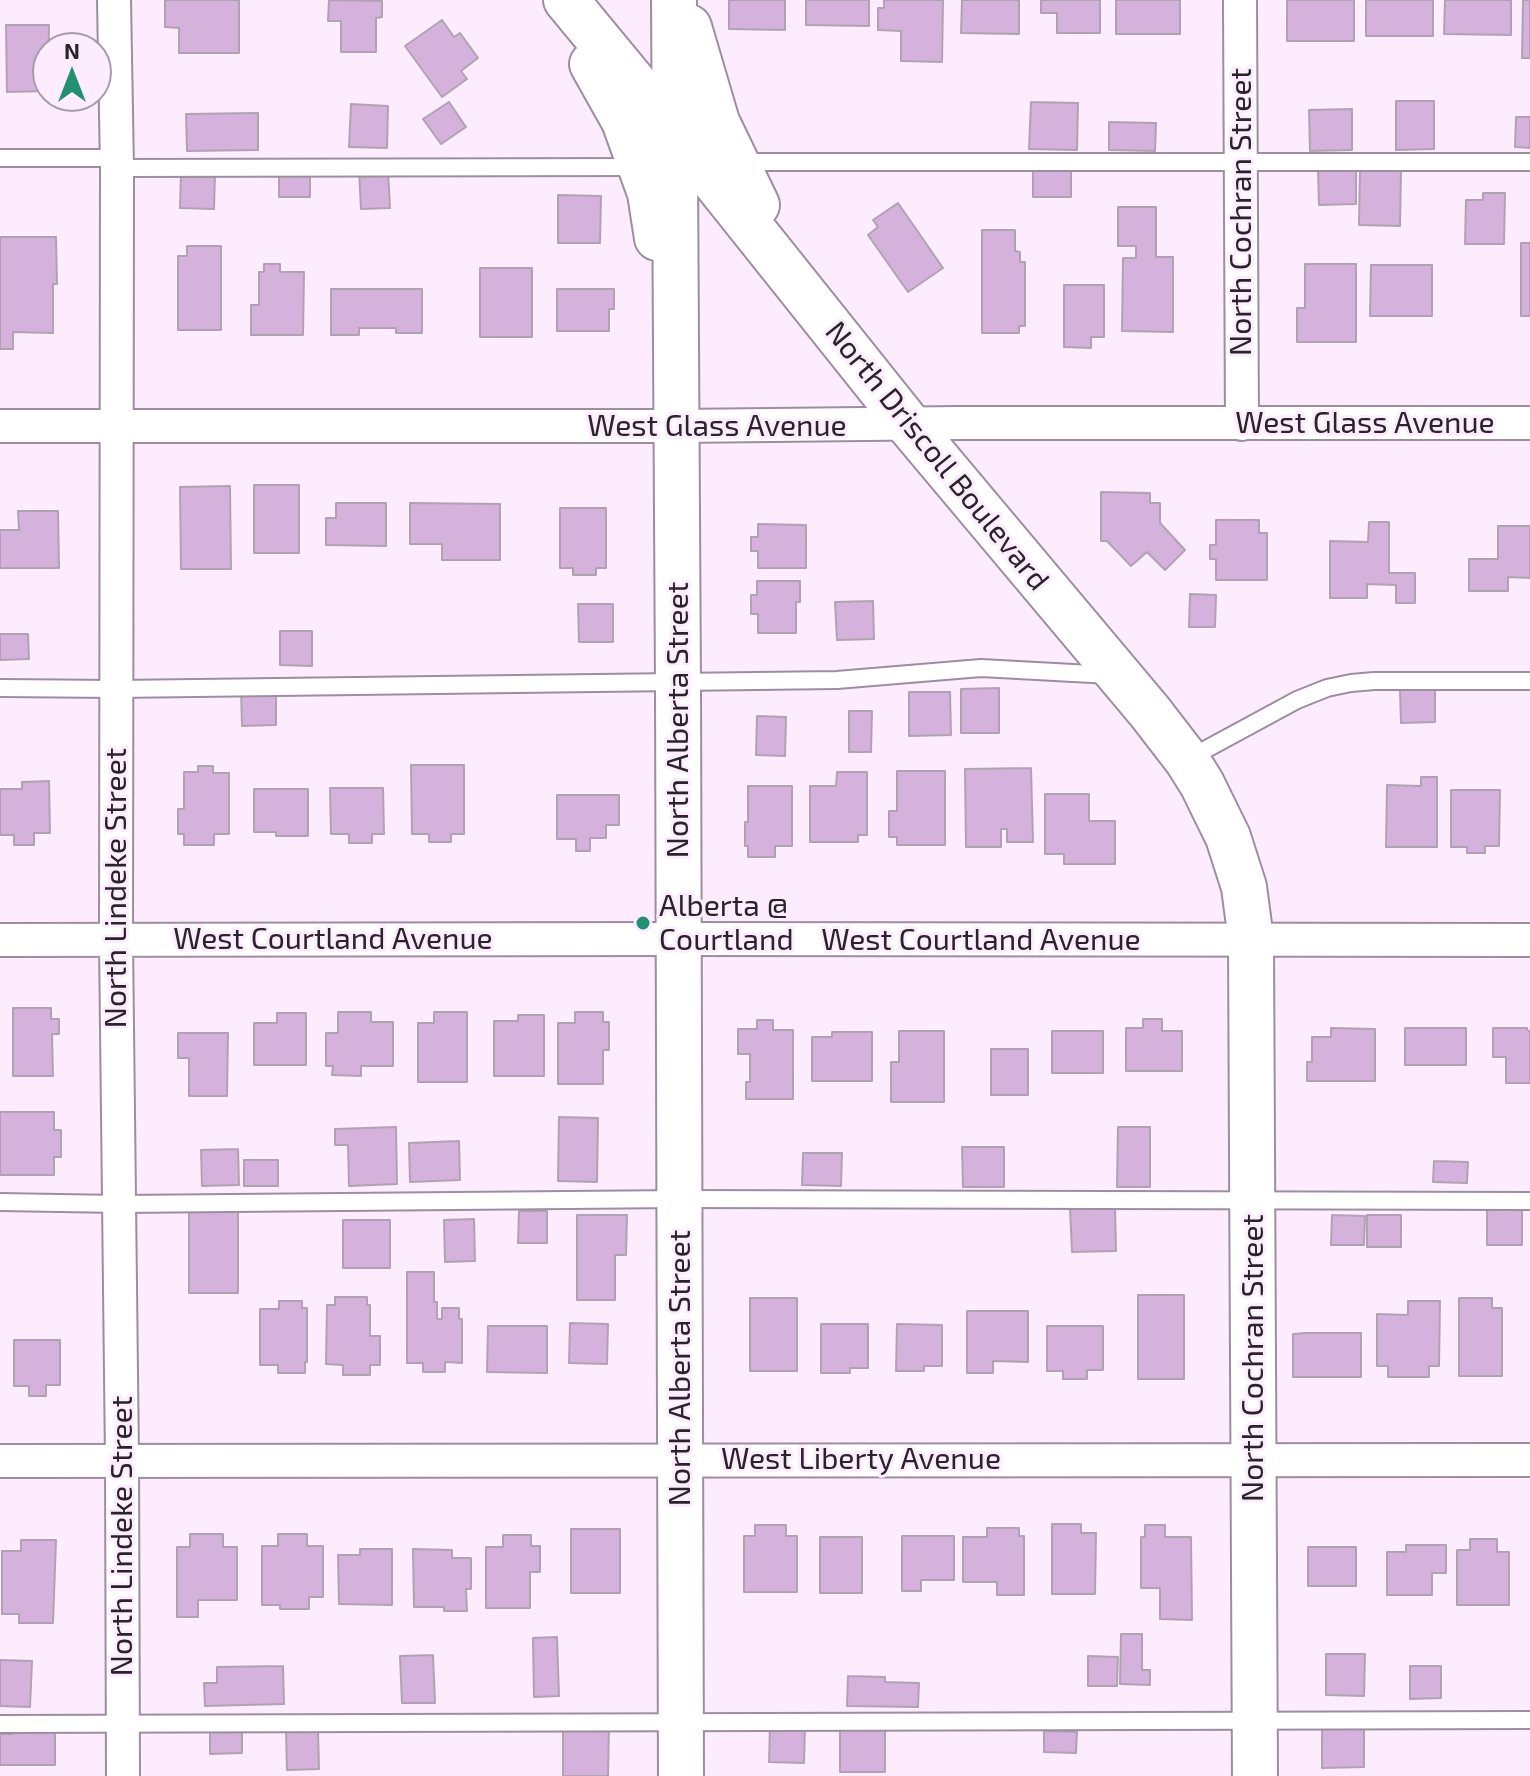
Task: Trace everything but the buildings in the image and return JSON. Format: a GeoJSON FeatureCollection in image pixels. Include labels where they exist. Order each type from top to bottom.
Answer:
{"type":"FeatureCollection","features":[{"type":"Feature","properties":{"kind":"main road"},"geometry":{"type":"LineString","coordinates":[[555,0],[624,121],[650,193],[676,357]]}},
{"type":"Feature","properties":{"kind":"main road","name":"North Driscoll Boulevard"},"geometry":{"type":"LineString","coordinates":[[566,0],[909,425],[1187,760],[1218,816],[1237,862],[1244,887],[1251,940]]}},
{"type":"Feature","properties":{"kind":"main road","name":"North Alberta Street"},"geometry":{"type":"LineString","coordinates":[[674,0],[681,1776]]}},
{"type":"Feature","properties":{"kind":"main road"},"geometry":{"type":"LineString","coordinates":[[681,0],[717,122],[798,285]]}},
{"type":"Feature","properties":{"kind":"main road","name":"North Cochran Street"},"geometry":{"type":"LineString","coordinates":[[1251,940],[1255,1776]]}},
{"type":"Feature","properties":{"kind":"street","name":"North Lindeke Street"},"geometry":{"type":"LineString","coordinates":[[114,0],[117,163],[116,940],[123,1776]]}},
{"type":"Feature","properties":{"kind":"street","name":"North Cochran Street"},"geometry":{"type":"LineString","coordinates":[[1240,0],[1242,424]]}},
{"type":"Feature","properties":{"kind":"street","name":"West Glass Avenue"},"geometry":{"type":"LineString","coordinates":[[0,426],[1530,423]]}},
{"type":"Feature","properties":{"kind":"street","name":"West Courtland Avenue"},"geometry":{"type":"LineString","coordinates":[[0,940],[1530,940]]}},
{"type":"Feature","properties":{"kind":"street","name":"West Liberty Avenue"},"geometry":{"type":"LineString","coordinates":[[0,1461],[1530,1460]]}},
{"type":"Feature","properties":{"kind":"lane"},"geometry":{"type":"LineString","coordinates":[[0,158],[117,163],[641,167]]}},
{"type":"Feature","properties":{"kind":"lane"},"geometry":{"type":"LineString","coordinates":[[735,162],[1530,162]]}},
{"type":"Feature","properties":{"kind":"lane"},"geometry":{"type":"LineString","coordinates":[[0,688],[837,680],[981,668],[1120,676]]}},
{"type":"Feature","properties":{"kind":"lane"},"geometry":{"type":"LineString","coordinates":[[1187,760],[1297,700],[1327,688],[1385,681],[1530,681]]}},
{"type":"Feature","properties":{"kind":"lane"},"geometry":{"type":"LineString","coordinates":[[0,1202],[119,1204],[680,1199],[1530,1201]]}},
{"type":"Feature","properties":{"kind":"lane"},"geometry":{"type":"LineString","coordinates":[[0,1724],[1530,1720]]}},
{"type":"Feature","properties":{"kind":"place","name":"Alberta @ Courtland"},"geometry":{"type":"Point","coordinates":[643,923]}}]}
